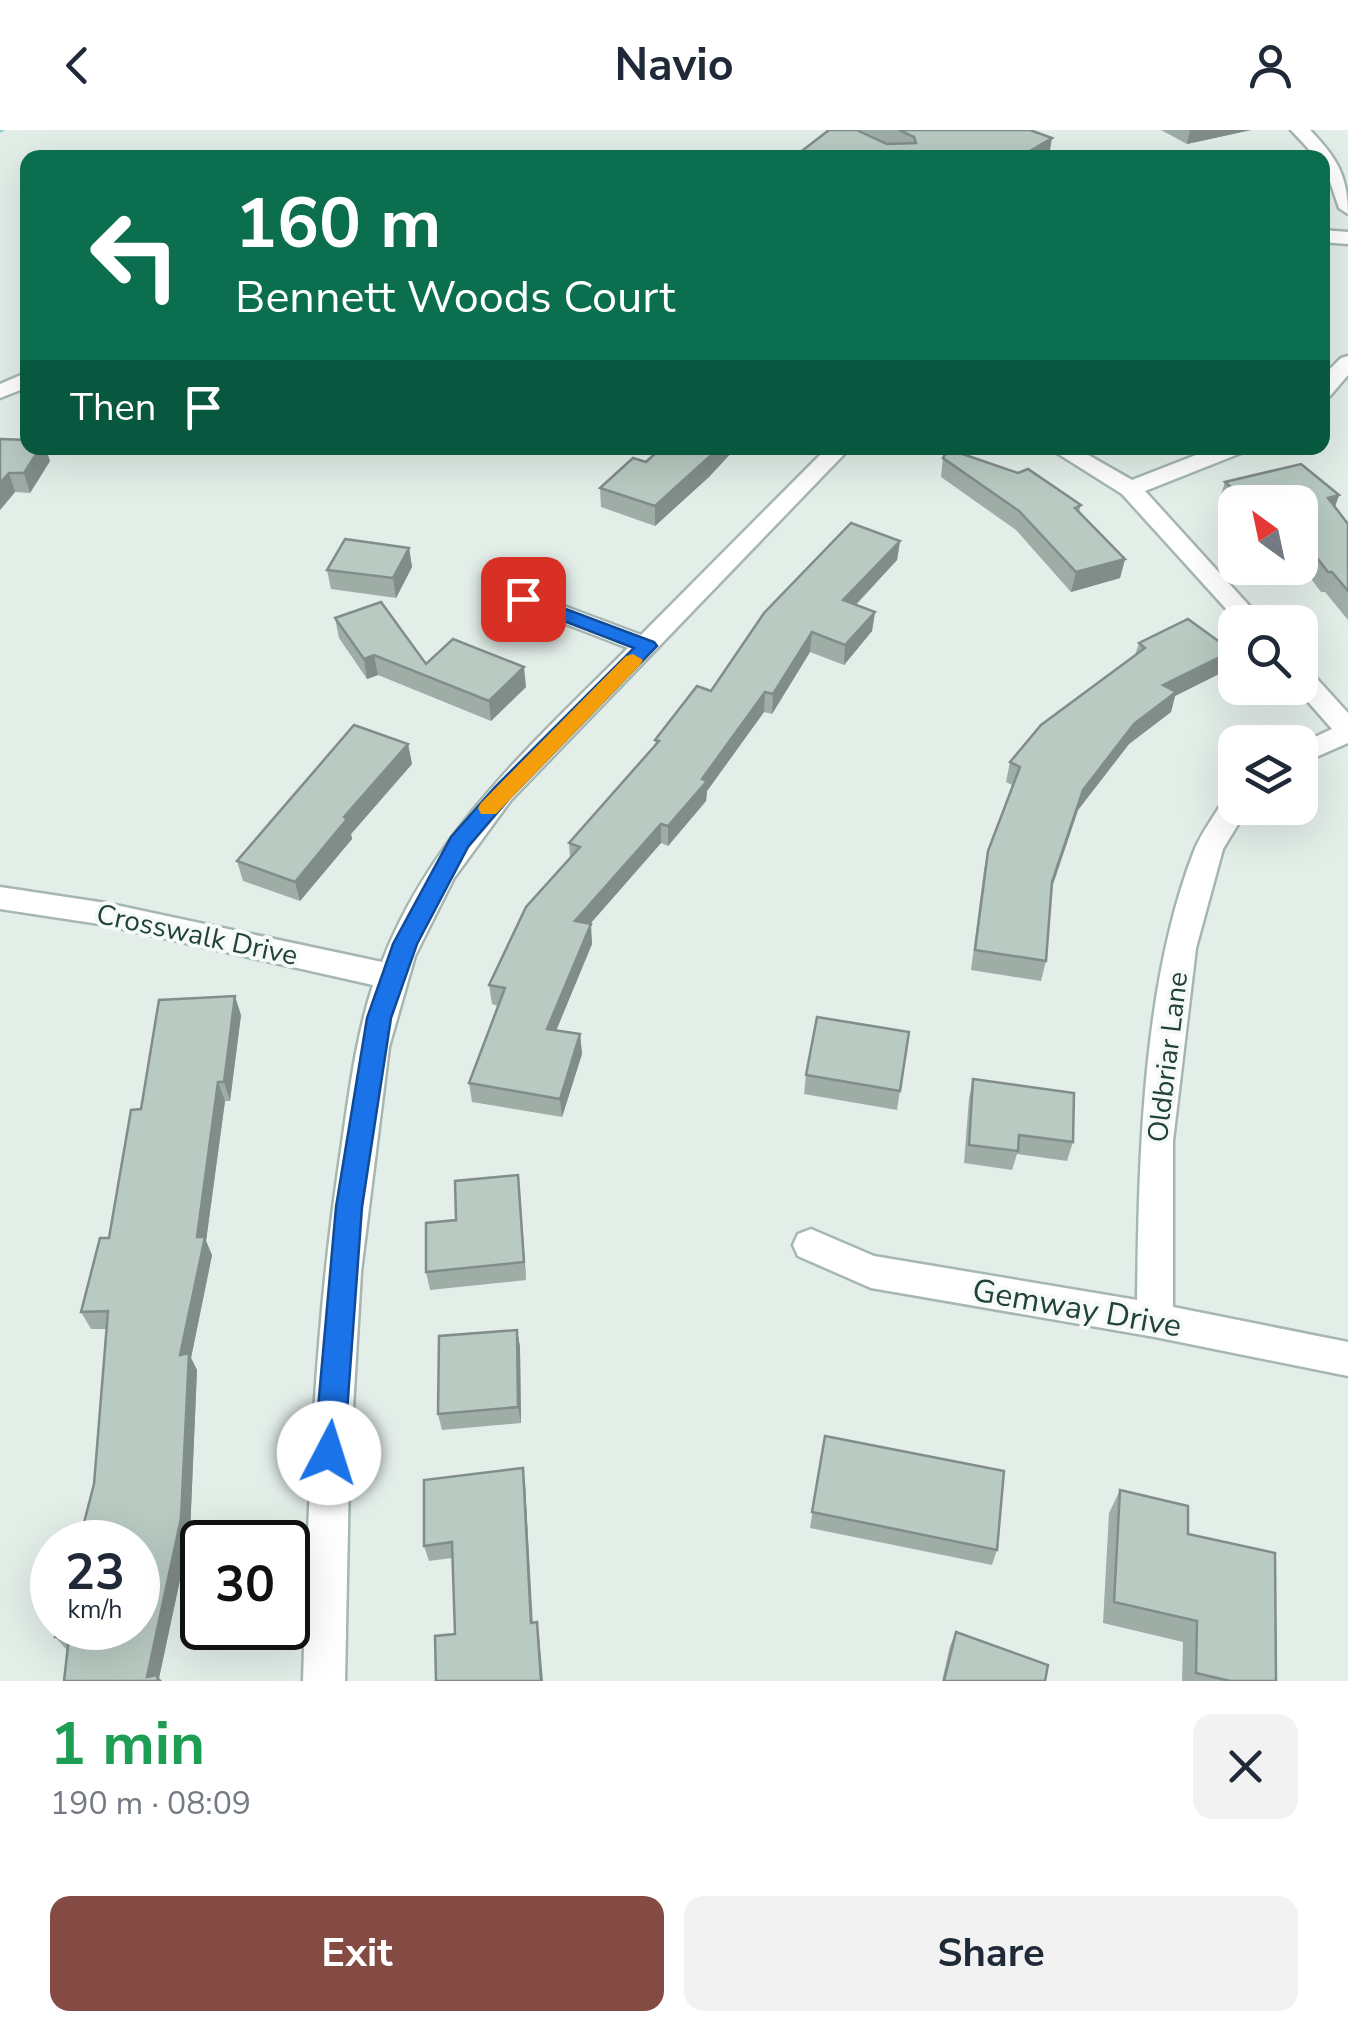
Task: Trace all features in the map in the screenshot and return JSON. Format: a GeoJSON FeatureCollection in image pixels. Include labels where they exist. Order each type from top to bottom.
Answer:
{"type":"FeatureCollection","features":[{"type":"Feature","properties":{"kind":"street"},"geometry":{"type":"LineString","coordinates":[[1300,130],[1319,150]]}},
{"type":"Feature","properties":{"kind":"street"},"geometry":{"type":"LineString","coordinates":[[1330,161],[1348,208]]}},
{"type":"Feature","properties":{"kind":"street"},"geometry":{"type":"LineString","coordinates":[[1330,382],[1348,362]]}},
{"type":"Feature","properties":{"kind":"street"},"geometry":{"type":"LineString","coordinates":[[324,1681],[329,1453],[349,1207],[379,1018],[393,978],[430,891],[459,842],[501,793],[832,455]]}},
{"type":"Feature","properties":{"kind":"street"},"geometry":{"type":"LineString","coordinates":[[1074,455],[1104,470],[1130,490],[1236,605]]}},
{"type":"Feature","properties":{"kind":"street"},"geometry":{"type":"LineString","coordinates":[[1130,490],[1216,455]]}},
{"type":"Feature","properties":{"kind":"street"},"geometry":{"type":"LineString","coordinates":[[523,599],[647,646]]}},
{"type":"Feature","properties":{"kind":"street"},"geometry":{"type":"LineString","coordinates":[[1318,697],[1348,731],[1318,746]]}},
{"type":"Feature","properties":{"kind":"street","name":"Oldbriar Lane"},"geometry":{"type":"LineString","coordinates":[[1155,1320],[1156,1142],[1181,948],[1209,849],[1223,825]]}},
{"type":"Feature","properties":{"kind":"street","name":"Crosswalk Drive"},"geometry":{"type":"LineString","coordinates":[[0,898],[106,914],[393,978]]}},
{"type":"Feature","properties":{"kind":"street","name":"Gemway Drive"},"geometry":{"type":"LineString","coordinates":[[811,1245],[872,1272],[1155,1320],[1348,1359]]}},
{"type":"Feature","properties":{"kind":"building"},"geometry":{"type":"Polygon","coordinates":[[[829,130],[857,130],[887,144],[916,143],[914,137],[899,130],[1030,130],[1052,138],[1032,150],[803,150],[829,130]]]}},
{"type":"Feature","properties":{"kind":"building"},"geometry":{"type":"Polygon","coordinates":[[[0,439],[20,440],[20,455],[36,455],[24,473],[9,473],[0,483],[0,439]]]}},
{"type":"Feature","properties":{"kind":"building"},"geometry":{"type":"Polygon","coordinates":[[[654,455],[711,455],[655,506],[600,488],[633,458],[646,462],[654,455]]]}},
{"type":"Feature","properties":{"kind":"building"},"geometry":{"type":"Polygon","coordinates":[[[966,455],[1018,473],[1028,469],[1081,505],[1075,508],[1125,559],[1076,572],[1019,511],[943,458],[966,455]]]}},
{"type":"Feature","properties":{"kind":"building"},"geometry":{"type":"Polygon","coordinates":[[[1301,464],[1339,495],[1328,498],[1348,524],[1348,591],[1318,559],[1318,485],[1225,482],[1301,464]]]}},
{"type":"Feature","properties":{"kind":"building"},"geometry":{"type":"Polygon","coordinates":[[[851,523],[900,541],[843,600],[875,612],[845,645],[812,632],[773,694],[765,692],[702,779],[707,781],[668,826],[661,824],[575,921],[591,924],[547,1029],[580,1034],[560,1099],[469,1083],[505,988],[489,985],[526,907],[580,847],[569,843],[659,741],[655,740],[697,686],[711,691],[764,613],[851,523]]]}},
{"type":"Feature","properties":{"kind":"building"},"geometry":{"type":"Polygon","coordinates":[[[345,539],[409,548],[393,578],[327,570],[345,539]]]}},
{"type":"Feature","properties":{"kind":"building"},"geometry":{"type":"Polygon","coordinates":[[[381,602],[426,664],[453,639],[524,667],[489,701],[374,655],[364,659],[335,618],[381,602]]]}},
{"type":"Feature","properties":{"kind":"building"},"geometry":{"type":"Polygon","coordinates":[[[1188,619],[1218,641],[1218,658],[1163,685],[1176,692],[1134,724],[1083,790],[1052,882],[1046,961],[975,950],[988,851],[1020,767],[1010,762],[1041,725],[1145,648],[1139,643],[1188,619]]]}},
{"type":"Feature","properties":{"kind":"building"},"geometry":{"type":"Polygon","coordinates":[[[354,725],[408,744],[344,817],[347,819],[295,882],[237,861],[354,725]]]}},
{"type":"Feature","properties":{"kind":"building"},"geometry":{"type":"Polygon","coordinates":[[[235,996],[224,1082],[218,1082],[197,1237],[205,1237],[180,1355],[189,1353],[181,1518],[160,1616],[160,1520],[85,1520],[94,1484],[108,1311],[81,1312],[100,1238],[109,1238],[131,1110],[141,1109],[159,1000],[235,996]]]}},
{"type":"Feature","properties":{"kind":"building"},"geometry":{"type":"Polygon","coordinates":[[[817,1017],[909,1032],[900,1091],[806,1075],[817,1017]]]}},
{"type":"Feature","properties":{"kind":"building"},"geometry":{"type":"Polygon","coordinates":[[[973,1079],[1074,1093],[1073,1142],[1019,1135],[1018,1151],[969,1145],[973,1079]]]}},
{"type":"Feature","properties":{"kind":"building"},"geometry":{"type":"Polygon","coordinates":[[[518,1175],[524,1262],[426,1272],[426,1223],[456,1220],[455,1181],[518,1175]]]}},
{"type":"Feature","properties":{"kind":"building"},"geometry":{"type":"Polygon","coordinates":[[[517,1330],[518,1407],[438,1414],[439,1336],[517,1330]]]}},
{"type":"Feature","properties":{"kind":"building"},"geometry":{"type":"Polygon","coordinates":[[[825,1436],[1004,1471],[997,1550],[812,1512],[825,1436]]]}},
{"type":"Feature","properties":{"kind":"building"},"geometry":{"type":"Polygon","coordinates":[[[523,1468],[531,1623],[537,1622],[541,1681],[436,1681],[435,1636],[455,1634],[452,1542],[424,1546],[424,1480],[523,1468]]]}},
{"type":"Feature","properties":{"kind":"building"},"geometry":{"type":"Polygon","coordinates":[[[1120,1490],[1188,1506],[1188,1534],[1275,1553],[1276,1681],[1230,1681],[1196,1673],[1197,1621],[1114,1602],[1120,1490]]]}},
{"type":"Feature","properties":{"kind":"building"},"geometry":{"type":"Polygon","coordinates":[[[956,1632],[1048,1665],[1045,1681],[944,1681],[956,1632]]]}},
{"type":"Feature","properties":{"kind":"building"},"geometry":{"type":"Polygon","coordinates":[[[68,1650],[153,1650],[147,1677],[158,1675],[157,1681],[64,1681],[68,1650]]]}},
{"type":"Feature","properties":{"kind":"slow traffic"},"geometry":{"type":"LineString","coordinates":[[488,808],[633,660]]}},
{"type":"Feature","properties":{"kind":"route"},"geometry":{"type":"LineString","coordinates":[[329,1453],[349,1207],[379,1018],[405,944],[459,842],[501,793],[647,646],[523,599]]}}]}
